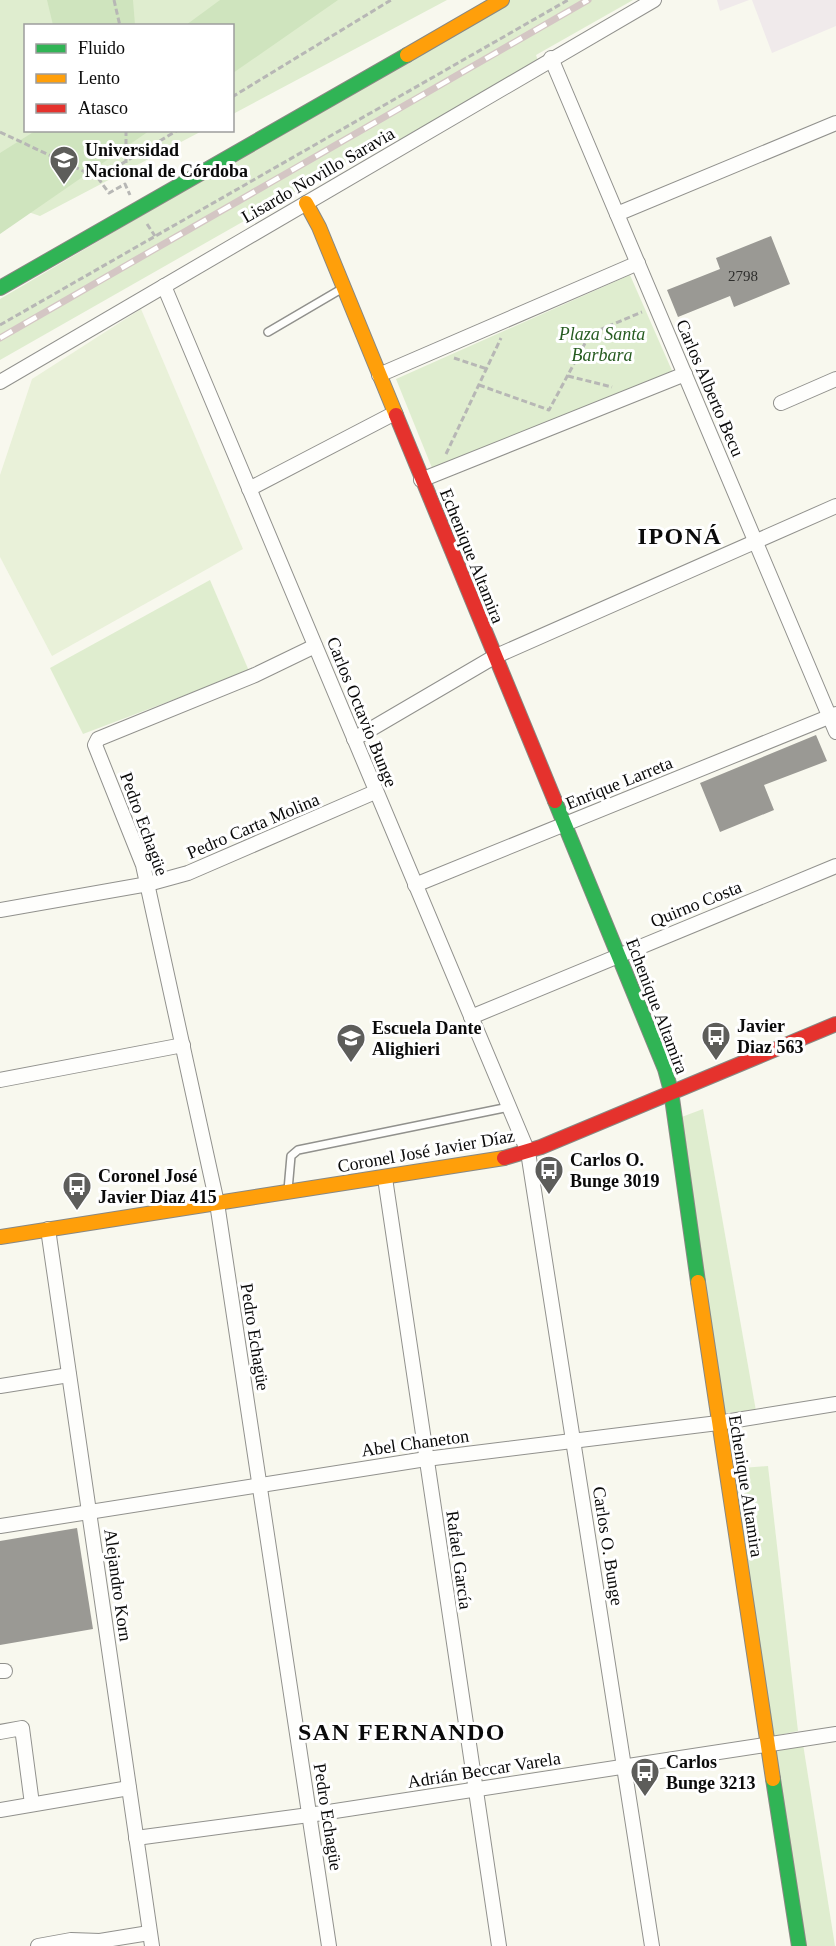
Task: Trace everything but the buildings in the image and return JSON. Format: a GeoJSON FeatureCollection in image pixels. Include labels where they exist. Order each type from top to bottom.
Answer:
{"type":"FeatureCollection","features":[{"type":"Feature","properties":{"kind":"street"},"geometry":{"type":"LineString","coordinates":[[0,288],[501,0]]}},
{"type":"Feature","properties":{"kind":"street","name":"Lisardo Novillo Saravia"},"geometry":{"type":"LineString","coordinates":[[0,382],[551,58],[654,0]]}},
{"type":"Feature","properties":{"kind":"street","name":"Carlos Alberto Becu"},"geometry":{"type":"LineString","coordinates":[[551,58],[755,540],[833,715],[836,732]]}},
{"type":"Feature","properties":{"kind":"street"},"geometry":{"type":"LineString","coordinates":[[617,214],[836,123]]}},
{"type":"Feature","properties":{"kind":"street","name":"Echenique Altamira"},"geometry":{"type":"LineString","coordinates":[[306,203],[665,1069],[671,1091],[718,1423],[799,1946]]}},
{"type":"Feature","properties":{"kind":"street"},"geometry":{"type":"LineString","coordinates":[[379,375],[638,263]]}},
{"type":"Feature","properties":{"kind":"street","name":"Carlos Octavio Bunge"},"geometry":{"type":"LineString","coordinates":[[164,286],[528,1152]]}},
{"type":"Feature","properties":{"kind":"street"},"geometry":{"type":"LineString","coordinates":[[422,480],[684,374]]}},
{"type":"Feature","properties":{"kind":"street"},"geometry":{"type":"LineString","coordinates":[[781,403],[836,380]]}},
{"type":"Feature","properties":{"kind":"street"},"geometry":{"type":"LineString","coordinates":[[249,489],[395,413]]}},
{"type":"Feature","properties":{"kind":"street"},"geometry":{"type":"LineString","coordinates":[[354,739],[494,657],[836,506]]}},
{"type":"Feature","properties":{"kind":"street","name":"Pedro Echagüe"},"geometry":{"type":"LineString","coordinates":[[315,646],[255,675],[98,739],[95,745],[143,864],[217,1203],[329,1946]]}},
{"type":"Feature","properties":{"kind":"street","name":"Enrique Larreta"},"geometry":{"type":"LineString","coordinates":[[415,885],[833,715]]}},
{"type":"Feature","properties":{"kind":"street","name":"Pedro Carta Molina"},"geometry":{"type":"LineString","coordinates":[[0,910],[148,884],[208,866],[375,792]]}},
{"type":"Feature","properties":{"kind":"street","name":"Quirno Costa"},"geometry":{"type":"LineString","coordinates":[[471,1017],[836,866]]}},
{"type":"Feature","properties":{"kind":"street","name":"Coronel José Javier Díaz"},"geometry":{"type":"LineString","coordinates":[[0,1238],[495,1161],[528,1152],[836,1024]]}},
{"type":"Feature","properties":{"kind":"street"},"geometry":{"type":"LineString","coordinates":[[0,1080],[183,1045]]}},
{"type":"Feature","properties":{"kind":"street","name":"Carlos O. Bunge"},"geometry":{"type":"LineString","coordinates":[[528,1152],[652,1946]]}},
{"type":"Feature","properties":{"kind":"street","name":"Rafael García"},"geometry":{"type":"LineString","coordinates":[[385,1178],[499,1946]]}},
{"type":"Feature","properties":{"kind":"street","name":"Alejandro Korn"},"geometry":{"type":"LineString","coordinates":[[48,1229],[151,1939]]}},
{"type":"Feature","properties":{"kind":"street"},"geometry":{"type":"LineString","coordinates":[[0,1386],[69,1375]]}},
{"type":"Feature","properties":{"kind":"street","name":"Abel Chaneton"},"geometry":{"type":"LineString","coordinates":[[0,1526],[426,1459],[718,1423],[836,1404]]}},
{"type":"Feature","properties":{"kind":"street"},"geometry":{"type":"LineString","coordinates":[[0,1732],[22,1728],[32,1804]]}},
{"type":"Feature","properties":{"kind":"street","name":"Adrián Beccar Varela"},"geometry":{"type":"LineString","coordinates":[[136,1838],[309,1815],[836,1734]]}},
{"type":"Feature","properties":{"kind":"street"},"geometry":{"type":"LineString","coordinates":[[0,1810],[129,1788]]}},
{"type":"Feature","properties":{"kind":"street"},"geometry":{"type":"LineString","coordinates":[[38,1946],[71,1940],[151,1939]]}},
{"type":"Feature","properties":{"kind":"lane"},"geometry":{"type":"LineString","coordinates":[[268,332],[343,288]]}},
{"type":"Feature","properties":{"kind":"lane"},"geometry":{"type":"LineString","coordinates":[[288,1192],[291,1156],[298,1150],[509,1107]]}},
{"type":"Feature","properties":{"kind":"path"},"geometry":{"type":"LineString","coordinates":[[114,0],[120,24]]}},
{"type":"Feature","properties":{"kind":"path"},"geometry":{"type":"LineString","coordinates":[[234,96],[391,0]]}},
{"type":"Feature","properties":{"kind":"path"},"geometry":{"type":"LineString","coordinates":[[0,325],[568,0]]}},
{"type":"Feature","properties":{"kind":"path"},"geometry":{"type":"LineString","coordinates":[[0,132],[98,178],[175,132]]}},
{"type":"Feature","properties":{"kind":"path"},"geometry":{"type":"LineString","coordinates":[[126,132],[126,163]]}},
{"type":"Feature","properties":{"kind":"path"},"geometry":{"type":"LineString","coordinates":[[479,385],[549,410],[590,334],[656,306]]}},
{"type":"Feature","properties":{"kind":"path"},"geometry":{"type":"LineString","coordinates":[[436,474],[511,318]]}},
{"type":"Feature","properties":{"kind":"path"},"geometry":{"type":"LineString","coordinates":[[436,351],[487,369]]}},
{"type":"Feature","properties":{"kind":"path"},"geometry":{"type":"LineString","coordinates":[[568,376],[636,393]]}},
{"type":"Feature","properties":{"kind":"shaded area"},"geometry":{"type":"Polygon","coordinates":[[[717,0],[749,0],[720,11],[717,0]]]}},
{"type":"Feature","properties":{"kind":"shaded area"},"geometry":{"type":"Polygon","coordinates":[[[752,0],[836,0],[836,26],[772,53],[752,0]]]}},
{"type":"Feature","properties":{"kind":"green space","name":"Universidad Nacional de Córdoba"},"geometry":{"type":"Polygon","coordinates":[[[0,0],[447,0],[234,113],[234,24],[24,24],[24,132],[200,132],[40,216],[5,204],[0,195],[0,0]]]}},
{"type":"Feature","properties":{"kind":"green space"},"geometry":{"type":"Polygon","coordinates":[[[47,0],[133,0],[135,24],[53,24],[47,0]]]}},
{"type":"Feature","properties":{"kind":"green space"},"geometry":{"type":"Polygon","coordinates":[[[220,0],[338,0],[234,72],[234,24],[187,24],[220,0]]]}},
{"type":"Feature","properties":{"kind":"green space"},"geometry":{"type":"Polygon","coordinates":[[[509,0],[633,0],[536,55],[538,61],[399,140],[395,135],[0,360],[0,299],[509,0]]]}},
{"type":"Feature","properties":{"kind":"green space"},"geometry":{"type":"Polygon","coordinates":[[[33,132],[148,132],[0,234],[0,153],[33,132]]]}},
{"type":"Feature","properties":{"kind":"green space","name":"Plaza Santa Barbara"},"geometry":{"type":"Polygon","coordinates":[[[630,275],[673,373],[432,468],[396,379],[630,275]]]}},
{"type":"Feature","properties":{"kind":"green space"},"geometry":{"type":"Polygon","coordinates":[[[141,309],[243,549],[52,656],[0,557],[0,475],[32,379],[141,309]]]}},
{"type":"Feature","properties":{"kind":"green space"},"geometry":{"type":"Polygon","coordinates":[[[210,580],[249,671],[83,734],[50,668],[210,580]]]}},
{"type":"Feature","properties":{"kind":"green space"},"geometry":{"type":"Polygon","coordinates":[[[703,1109],[756,1411],[724,1413],[679,1118],[703,1109]]]}},
{"type":"Feature","properties":{"kind":"green space"},"geometry":{"type":"Polygon","coordinates":[[[768,1466],[798,1731],[774,1736],[729,1469],[768,1466]]]}},
{"type":"Feature","properties":{"kind":"green space"},"geometry":{"type":"Polygon","coordinates":[[[803,1744],[835,1946],[805,1946],[774,1749],[803,1744]]]}},
{"type":"Feature","properties":{"kind":"railway"},"geometry":{"type":"LineString","coordinates":[[0,338],[588,0]]}},
{"type":"Feature","properties":{"kind":"traffic: fast"},"geometry":{"type":"LineString","coordinates":[[0,288],[407,55]]}},
{"type":"Feature","properties":{"kind":"traffic: fast"},"geometry":{"type":"LineString","coordinates":[[555,801],[665,1069],[671,1091],[698,1282]]}},
{"type":"Feature","properties":{"kind":"traffic: fast"},"geometry":{"type":"LineString","coordinates":[[773,1779],[799,1946]]}},
{"type":"Feature","properties":{"kind":"traffic: slow"},"geometry":{"type":"LineString","coordinates":[[407,55],[502,0]]}},
{"type":"Feature","properties":{"kind":"traffic: slow"},"geometry":{"type":"LineString","coordinates":[[306,203],[319,227],[396,415]]}},
{"type":"Feature","properties":{"kind":"traffic: slow"},"geometry":{"type":"LineString","coordinates":[[0,1237],[504,1158]]}},
{"type":"Feature","properties":{"kind":"traffic: slow"},"geometry":{"type":"LineString","coordinates":[[698,1282],[773,1779]]}},
{"type":"Feature","properties":{"kind":"traffic: jam"},"geometry":{"type":"LineString","coordinates":[[396,415],[555,801]]}},
{"type":"Feature","properties":{"kind":"traffic: jam"},"geometry":{"type":"LineString","coordinates":[[504,1158],[541,1147],[836,1024]]}},
{"type":"Feature","properties":{"kind":"place","name":"Universidad Nacional de Córdoba"},"geometry":{"type":"Point","coordinates":[64,186]}},
{"type":"Feature","properties":{"kind":"place","name":"Javier Diaz 563"},"geometry":{"type":"Point","coordinates":[716,1062]}},
{"type":"Feature","properties":{"kind":"place","name":"Escuela Dante Alighieri"},"geometry":{"type":"Point","coordinates":[351,1064]}},
{"type":"Feature","properties":{"kind":"place","name":"Carlos O. Bunge 3019"},"geometry":{"type":"Point","coordinates":[549,1196]}},
{"type":"Feature","properties":{"kind":"place","name":"Coronel José Javier Diaz 415"},"geometry":{"type":"Point","coordinates":[77,1212]}},
{"type":"Feature","properties":{"kind":"place","name":"Carlos Bunge 3213"},"geometry":{"type":"Point","coordinates":[645,1798]}},
{"type":"Feature","properties":{"kind":"district","name":"IPONÁ"},"geometry":{"type":"Point","coordinates":[680,536]}},
{"type":"Feature","properties":{"kind":"district","name":"SAN FERNANDO"},"geometry":{"type":"Point","coordinates":[402,1732]}}]}
